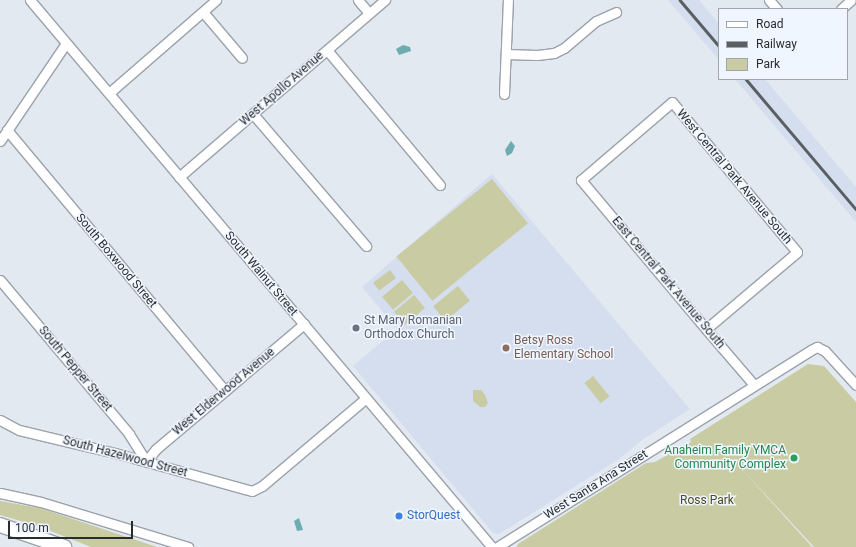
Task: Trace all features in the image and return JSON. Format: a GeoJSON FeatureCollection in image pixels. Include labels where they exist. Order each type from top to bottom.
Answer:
{"type":"FeatureCollection","features":[{"type":"Feature","properties":{"kind":"highway"},"geometry":{"type":"LineString","coordinates":[[0,525],[64,547]]}},
{"type":"Feature","properties":{"kind":"street","name":"South Walnut Street"},"geometry":{"type":"LineString","coordinates":[[30,0],[492,547]]}},
{"type":"Feature","properties":{"kind":"street"},"geometry":{"type":"LineString","coordinates":[[109,93],[215,0]]}},
{"type":"Feature","properties":{"kind":"street"},"geometry":{"type":"LineString","coordinates":[[358,0],[369,13]]}},
{"type":"Feature","properties":{"kind":"street","name":"West Apollo Avenue"},"geometry":{"type":"LineString","coordinates":[[179,177],[385,0]]}},
{"type":"Feature","properties":{"kind":"street"},"geometry":{"type":"LineString","coordinates":[[504,94],[508,0]]}},
{"type":"Feature","properties":{"kind":"street"},"geometry":{"type":"LineString","coordinates":[[769,0],[776,8]]}},
{"type":"Feature","properties":{"kind":"street"},"geometry":{"type":"LineString","coordinates":[[842,8],[851,0]]}},
{"type":"Feature","properties":{"kind":"street"},"geometry":{"type":"LineString","coordinates":[[203,12],[242,58]]}},
{"type":"Feature","properties":{"kind":"street"},"geometry":{"type":"LineString","coordinates":[[506,54],[537,56],[554,53],[564,48],[596,21],[616,12]]}},
{"type":"Feature","properties":{"kind":"street"},"geometry":{"type":"LineString","coordinates":[[0,141],[66,43]]}},
{"type":"Feature","properties":{"kind":"street"},"geometry":{"type":"LineString","coordinates":[[327,50],[440,185]]}},
{"type":"Feature","properties":{"kind":"street","name":"East Central Park Avenue South"},"geometry":{"type":"LineString","coordinates":[[672,102],[581,180],[754,385]]}},
{"type":"Feature","properties":{"kind":"street","name":"West Central Park Avenue South"},"geometry":{"type":"LineString","coordinates":[[672,102],[797,252],[706,329]]}},
{"type":"Feature","properties":{"kind":"street"},"geometry":{"type":"LineString","coordinates":[[253,114],[366,246]]}},
{"type":"Feature","properties":{"kind":"street","name":"South Boxwood Street"},"geometry":{"type":"LineString","coordinates":[[7,130],[225,391]]}},
{"type":"Feature","properties":{"kind":"street","name":"South Pepper Street"},"geometry":{"type":"LineString","coordinates":[[0,280],[129,434],[146,461]]}},
{"type":"Feature","properties":{"kind":"street","name":"West Elderwood Avenue"},"geometry":{"type":"LineString","coordinates":[[146,461],[156,449],[304,324]]}},
{"type":"Feature","properties":{"kind":"street","name":"West Santa Ana Street"},"geometry":{"type":"LineString","coordinates":[[497,547],[817,347],[825,351],[856,385]]}},
{"type":"Feature","properties":{"kind":"street","name":"South Hazelwood Street"},"geometry":{"type":"LineString","coordinates":[[0,420],[19,430],[146,461],[252,491],[262,486],[366,398]]}},
{"type":"Feature","properties":{"kind":"street"},"geometry":{"type":"LineString","coordinates":[[0,493],[41,502],[188,547]]}},
{"type":"Feature","properties":{"kind":"shaded area"},"geometry":{"type":"Polygon","coordinates":[[[668,0],[699,0],[718,23],[718,59],[668,0]]]}},
{"type":"Feature","properties":{"kind":"shaded area"},"geometry":{"type":"Polygon","coordinates":[[[736,80],[766,80],[856,187],[856,222],[736,80]]]}},
{"type":"Feature","properties":{"kind":"shaded area","name":"Betsy Ross Elementary School"},"geometry":{"type":"Polygon","coordinates":[[[492,174],[690,409],[642,440],[619,459],[499,534],[493,533],[353,366],[397,329],[362,287],[492,174]]]}},
{"type":"Feature","properties":{"kind":"green space"},"geometry":{"type":"Polygon","coordinates":[[[492,179],[528,223],[432,301],[396,256],[492,179]]]}},
{"type":"Feature","properties":{"kind":"green space"},"geometry":{"type":"Polygon","coordinates":[[[390,270],[396,278],[379,291],[373,283],[390,270]]]}},
{"type":"Feature","properties":{"kind":"green space"},"geometry":{"type":"Polygon","coordinates":[[[402,280],[413,293],[393,310],[382,297],[402,280]]]}},
{"type":"Feature","properties":{"kind":"green space"},"geometry":{"type":"Polygon","coordinates":[[[458,286],[470,301],[445,321],[433,306],[458,286]]]}},
{"type":"Feature","properties":{"kind":"green space"},"geometry":{"type":"Polygon","coordinates":[[[414,295],[425,308],[405,325],[394,312],[414,295]]]}},
{"type":"Feature","properties":{"kind":"green space","name":"Ross Park"},"geometry":{"type":"Polygon","coordinates":[[[808,364],[824,366],[856,402],[856,547],[814,547],[740,467],[812,547],[517,547],[518,544],[646,463],[655,462],[691,442],[690,439],[808,364]]]}},
{"type":"Feature","properties":{"kind":"green space"},"geometry":{"type":"Polygon","coordinates":[[[593,376],[609,396],[601,403],[584,383],[593,376]]]}},
{"type":"Feature","properties":{"kind":"green space"},"geometry":{"type":"Polygon","coordinates":[[[473,390],[481,390],[485,395],[488,403],[485,407],[480,407],[473,401],[473,390]]]}},
{"type":"Feature","properties":{"kind":"green space"},"geometry":{"type":"Polygon","coordinates":[[[0,501],[40,508],[157,547],[91,547],[38,526],[0,515],[0,501]]]}},
{"type":"Feature","properties":{"kind":"water"},"geometry":{"type":"Polygon","coordinates":[[[403,45],[410,47],[411,51],[399,55],[396,49],[403,45]]]}},
{"type":"Feature","properties":{"kind":"water"},"geometry":{"type":"Polygon","coordinates":[[[511,141],[515,146],[512,153],[507,156],[505,150],[511,141]]]}},
{"type":"Feature","properties":{"kind":"water"},"geometry":{"type":"Polygon","coordinates":[[[299,518],[303,530],[297,531],[294,521],[299,518]]]}},
{"type":"Feature","properties":{"kind":"railway"},"geometry":{"type":"LineString","coordinates":[[680,0],[718,45]]}},
{"type":"Feature","properties":{"kind":"railway"},"geometry":{"type":"LineString","coordinates":[[747,80],[856,209]]}},
{"type":"Feature","properties":{"kind":"place","name":"St Mary Romanian Orthodox Church"},"geometry":{"type":"Point","coordinates":[356,328]}},
{"type":"Feature","properties":{"kind":"place","name":"Betsy Ross Elementary School"},"geometry":{"type":"Point","coordinates":[506,348]}},
{"type":"Feature","properties":{"kind":"place","name":"Anaheim Family YMCA Community Complex"},"geometry":{"type":"Point","coordinates":[794,458]}},
{"type":"Feature","properties":{"kind":"place","name":"StorQuest"},"geometry":{"type":"Point","coordinates":[399,516]}}]}
